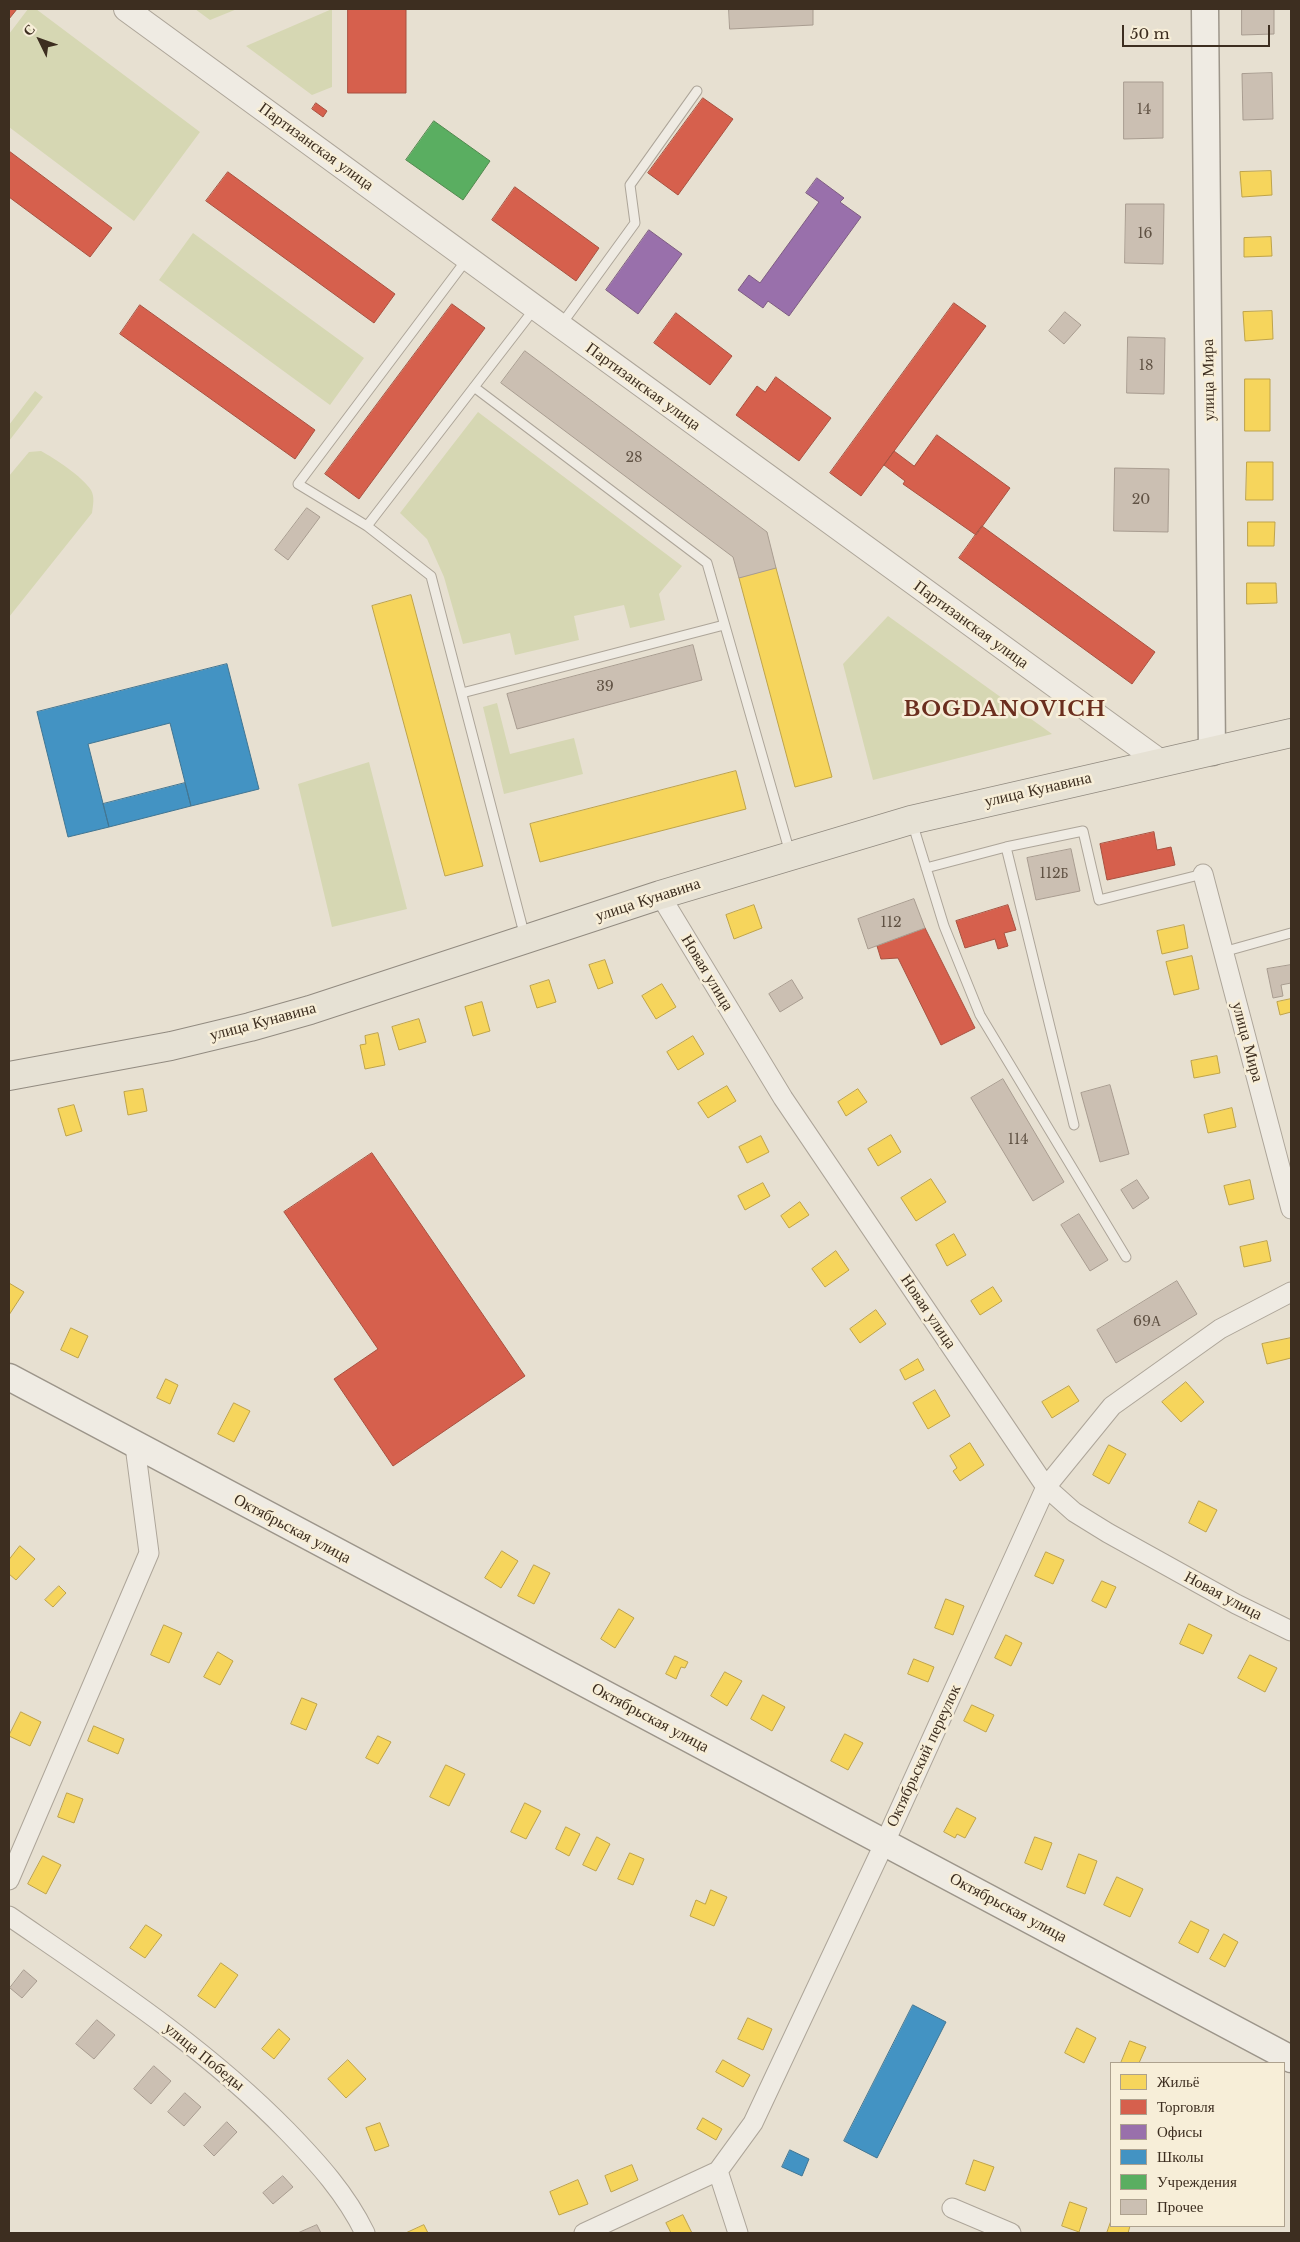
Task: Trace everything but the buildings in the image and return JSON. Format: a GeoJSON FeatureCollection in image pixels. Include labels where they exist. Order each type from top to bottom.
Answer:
{"type":"FeatureCollection","features":[{"type":"Feature","properties":{"kind":"main road","name":"улица Мира"},"geometry":{"type":"LineString","coordinates":[[1205,9],[1212,752]]}},
{"type":"Feature","properties":{"kind":"main road","name":"улица Кунавина"},"geometry":{"type":"LineString","coordinates":[[9,1076],[171,1046],[250,1027],[310,1010],[660,895],[911,820],[1291,733]]}},
{"type":"Feature","properties":{"kind":"main road","name":"Октябрьская улица"},"geometry":{"type":"LineString","coordinates":[[9,1377],[135,1446],[885,1842],[1291,2060]]}},
{"type":"Feature","properties":{"kind":"street","name":"Партизанская улица"},"geometry":{"type":"LineString","coordinates":[[126,9],[560,327],[1162,763]]}},
{"type":"Feature","properties":{"kind":"street","name":"улица Мира"},"geometry":{"type":"LineString","coordinates":[[1203,874],[1291,1209]]}},
{"type":"Feature","properties":{"kind":"street","name":"Новая улица"},"geometry":{"type":"LineString","coordinates":[[660,895],[783,1098],[1046,1487],[1074,1512],[1108,1534],[1236,1604],[1291,1631]]}},
{"type":"Feature","properties":{"kind":"street","name":"Октябрьский переулок"},"geometry":{"type":"LineString","coordinates":[[584,2233],[718,2171],[753,2123],[885,1842],[1046,1487],[1112,1406],[1220,1329],[1291,1292]]}},
{"type":"Feature","properties":{"kind":"street"},"geometry":{"type":"LineString","coordinates":[[9,1880],[149,1552],[135,1446]]}},
{"type":"Feature","properties":{"kind":"street","name":"улица Победы"},"geometry":{"type":"LineString","coordinates":[[9,1916],[132,2001],[196,2050],[257,2101],[312,2157],[338,2187],[365,2233]]}},
{"type":"Feature","properties":{"kind":"street"},"geometry":{"type":"LineString","coordinates":[[718,2171],[738,2233]]}},
{"type":"Feature","properties":{"kind":"street"},"geometry":{"type":"LineString","coordinates":[[952,2208],[1011,2233]]}},
{"type":"Feature","properties":{"kind":"lane"},"geometry":{"type":"LineString","coordinates":[[560,327],[635,222],[630,185],[697,91]]}},
{"type":"Feature","properties":{"kind":"lane"},"geometry":{"type":"LineString","coordinates":[[468,258],[298,484],[367,526],[432,576],[526,940]]}},
{"type":"Feature","properties":{"kind":"lane"},"geometry":{"type":"LineString","coordinates":[[367,526],[535,308]]}},
{"type":"Feature","properties":{"kind":"lane"},"geometry":{"type":"LineString","coordinates":[[474,387],[707,563],[790,855]]}},
{"type":"Feature","properties":{"kind":"lane"},"geometry":{"type":"LineString","coordinates":[[462,693],[724,625]]}},
{"type":"Feature","properties":{"kind":"lane"},"geometry":{"type":"LineString","coordinates":[[911,820],[944,926],[980,1015],[1126,1257]]}},
{"type":"Feature","properties":{"kind":"lane"},"geometry":{"type":"LineString","coordinates":[[926,868],[1006,847],[1082,831],[1099,900],[1203,874]]}},
{"type":"Feature","properties":{"kind":"lane"},"geometry":{"type":"LineString","coordinates":[[1006,847],[1074,1125]]}},
{"type":"Feature","properties":{"kind":"lane"},"geometry":{"type":"LineString","coordinates":[[1223,952],[1291,934]]}},
{"type":"Feature","properties":{"kind":"green space"},"geometry":{"type":"Polygon","coordinates":[[[28,9],[36,9],[200,132],[134,221],[9,127],[9,34],[28,9]]]}},
{"type":"Feature","properties":{"kind":"green space"},"geometry":{"type":"Polygon","coordinates":[[[195,9],[237,9],[210,20],[195,9]]]}},
{"type":"Feature","properties":{"kind":"green space"},"geometry":{"type":"Polygon","coordinates":[[[332,9],[332,87],[312,95],[246,46],[332,9]]]}},
{"type":"Feature","properties":{"kind":"green space"},"geometry":{"type":"Polygon","coordinates":[[[193,233],[364,358],[330,405],[159,280],[193,233]]]}},
{"type":"Feature","properties":{"kind":"green space"},"geometry":{"type":"Polygon","coordinates":[[[35,391],[43,397],[9,441],[9,425],[35,391]]]}},
{"type":"Feature","properties":{"kind":"green space"},"geometry":{"type":"Polygon","coordinates":[[[478,412],[682,566],[659,594],[665,620],[630,628],[624,605],[574,616],[579,640],[515,655],[510,633],[463,644],[444,577],[427,539],[400,513],[478,412]]]}},
{"type":"Feature","properties":{"kind":"green space"},"geometry":{"type":"Polygon","coordinates":[[[41,451],[68,468],[87,485],[93,495],[92,513],[9,617],[9,476],[29,452],[41,451]]]}},
{"type":"Feature","properties":{"kind":"green space"},"geometry":{"type":"Polygon","coordinates":[[[888,616],[1052,734],[873,780],[843,664],[888,616]]]}},
{"type":"Feature","properties":{"kind":"green space"},"geometry":{"type":"Polygon","coordinates":[[[497,703],[510,754],[574,738],[583,774],[504,794],[483,707],[497,703]]]}},
{"type":"Feature","properties":{"kind":"green space"},"geometry":{"type":"Polygon","coordinates":[[[369,762],[407,909],[332,927],[298,784],[369,762]]]}},
{"type":"Feature","properties":{"kind":"district","name":"BOGDANOVICH"},"geometry":{"type":"Point","coordinates":[1005,710]}}]}
